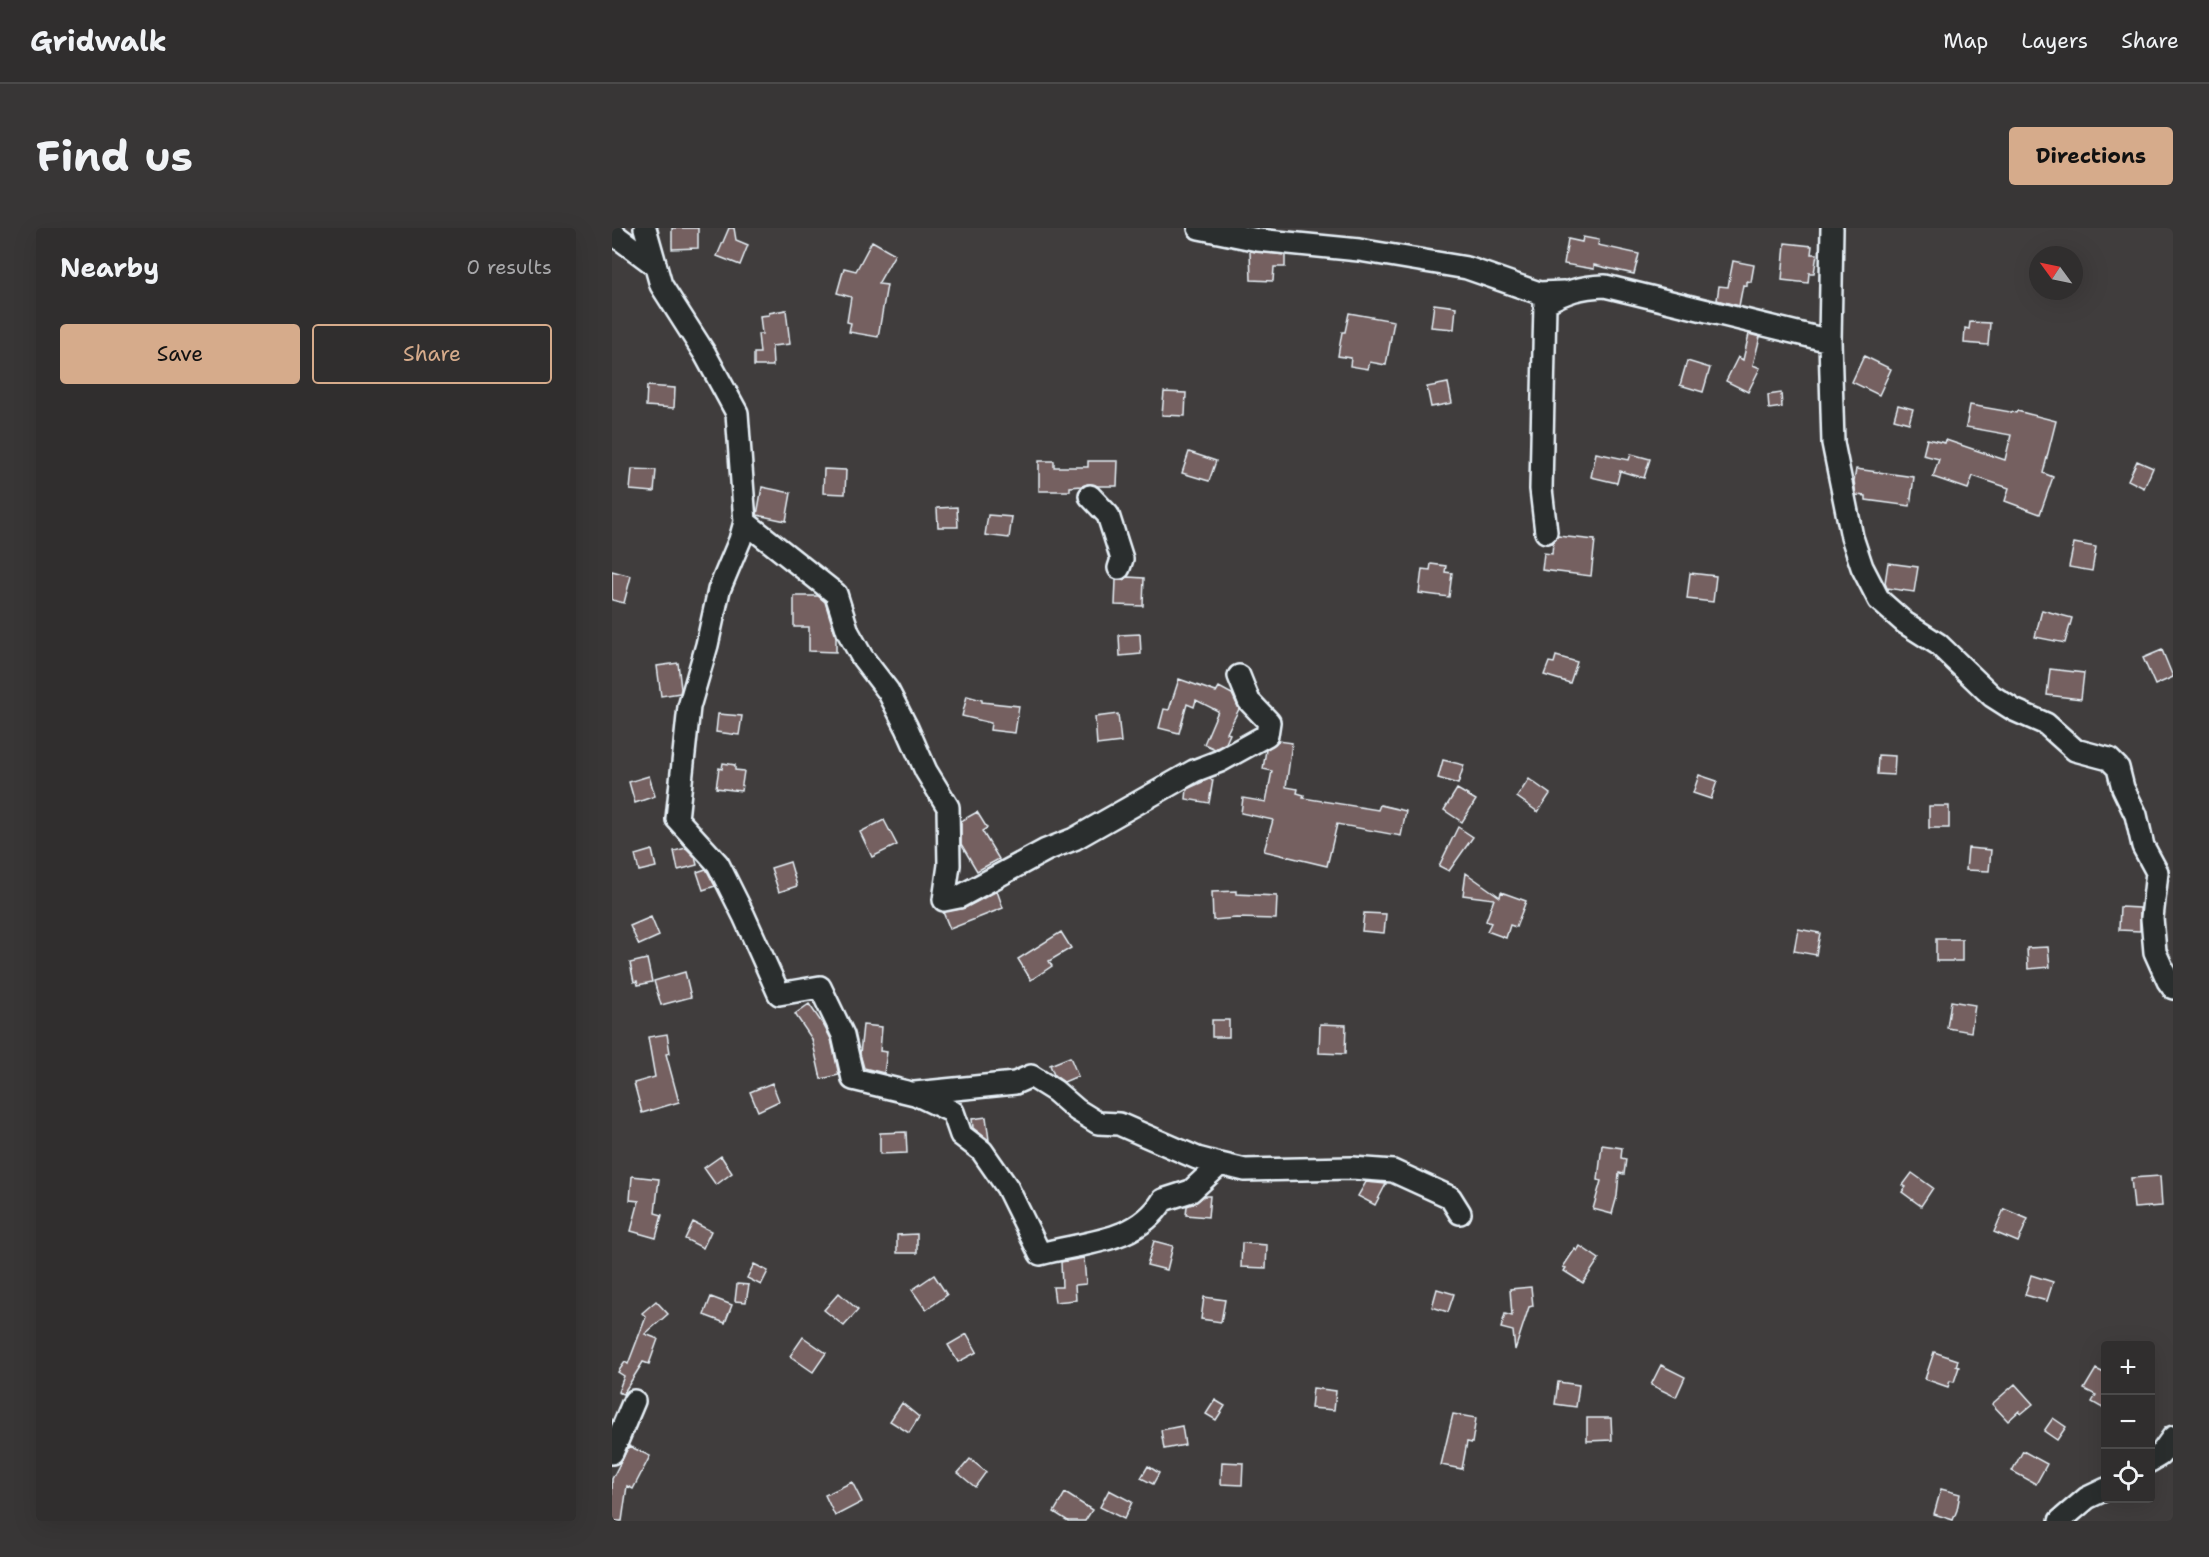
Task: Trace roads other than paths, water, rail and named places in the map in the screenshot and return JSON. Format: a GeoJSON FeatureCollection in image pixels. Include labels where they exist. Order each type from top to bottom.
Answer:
{"type":"FeatureCollection","features":[{"type":"Feature","properties":{"kind":"street"},"geometry":{"type":"LineString","coordinates":[[645,228],[661,285],[705,354],[737,413],[745,522],[719,590],[707,645],[689,707],[677,819],[717,864],[744,916],[778,994],[820,987],[843,1035],[853,1079],[915,1094],[953,1112],[961,1135],[982,1151],[1008,1187],[1040,1254],[1115,1238],[1155,1213],[1163,1200],[1191,1191],[1220,1164]]}},
{"type":"Feature","properties":{"kind":"street"},"geometry":{"type":"LineString","coordinates":[[1199,228],[1258,240],[1359,250],[1467,268],[1539,293],[1564,292]]}},
{"type":"Feature","properties":{"kind":"street"},"geometry":{"type":"LineString","coordinates":[[1832,228],[1830,341],[1833,442],[1852,537],[1862,567],[1879,600],[1905,623],[1938,644],[1992,696],[2014,710],[2046,724],[2075,750],[2109,759],[2118,768],[2123,788],[2136,815],[2143,846],[2157,872],[2152,918],[2155,952],[2173,988]]}},
{"type":"Feature","properties":{"kind":"street"},"geometry":{"type":"LineString","coordinates":[[612,233],[655,265]]}},
{"type":"Feature","properties":{"kind":"street"},"geometry":{"type":"LineString","coordinates":[[1546,532],[1541,489],[1545,303],[1564,292],[1582,286],[1605,286],[1830,341]]}},
{"type":"Feature","properties":{"kind":"street"},"geometry":{"type":"LineString","coordinates":[[1090,496],[1108,515],[1122,559],[1119,568]]}},
{"type":"Feature","properties":{"kind":"street"},"geometry":{"type":"LineString","coordinates":[[745,522],[836,594],[848,632],[862,657],[888,691],[926,771],[948,807],[949,865],[945,900],[959,897],[1046,850],[1074,839],[1194,771],[1220,761],[1267,735],[1269,722],[1249,701],[1239,676]]}},
{"type":"Feature","properties":{"kind":"street"},"geometry":{"type":"LineString","coordinates":[[915,1094],[1015,1083],[1031,1076],[1055,1090],[1077,1110],[1098,1123],[1119,1124],[1197,1158],[1245,1170],[1352,1168],[1393,1172],[1450,1197],[1461,1213]]}},
{"type":"Feature","properties":{"kind":"street"},"geometry":{"type":"LineString","coordinates":[[612,1453],[634,1401]]}},
{"type":"Feature","properties":{"kind":"street"},"geometry":{"type":"LineString","coordinates":[[2155,1458],[2173,1437]]}},
{"type":"Feature","properties":{"kind":"street"},"geometry":{"type":"LineString","coordinates":[[2060,1521],[2087,1498],[2101,1491]]}}]}
